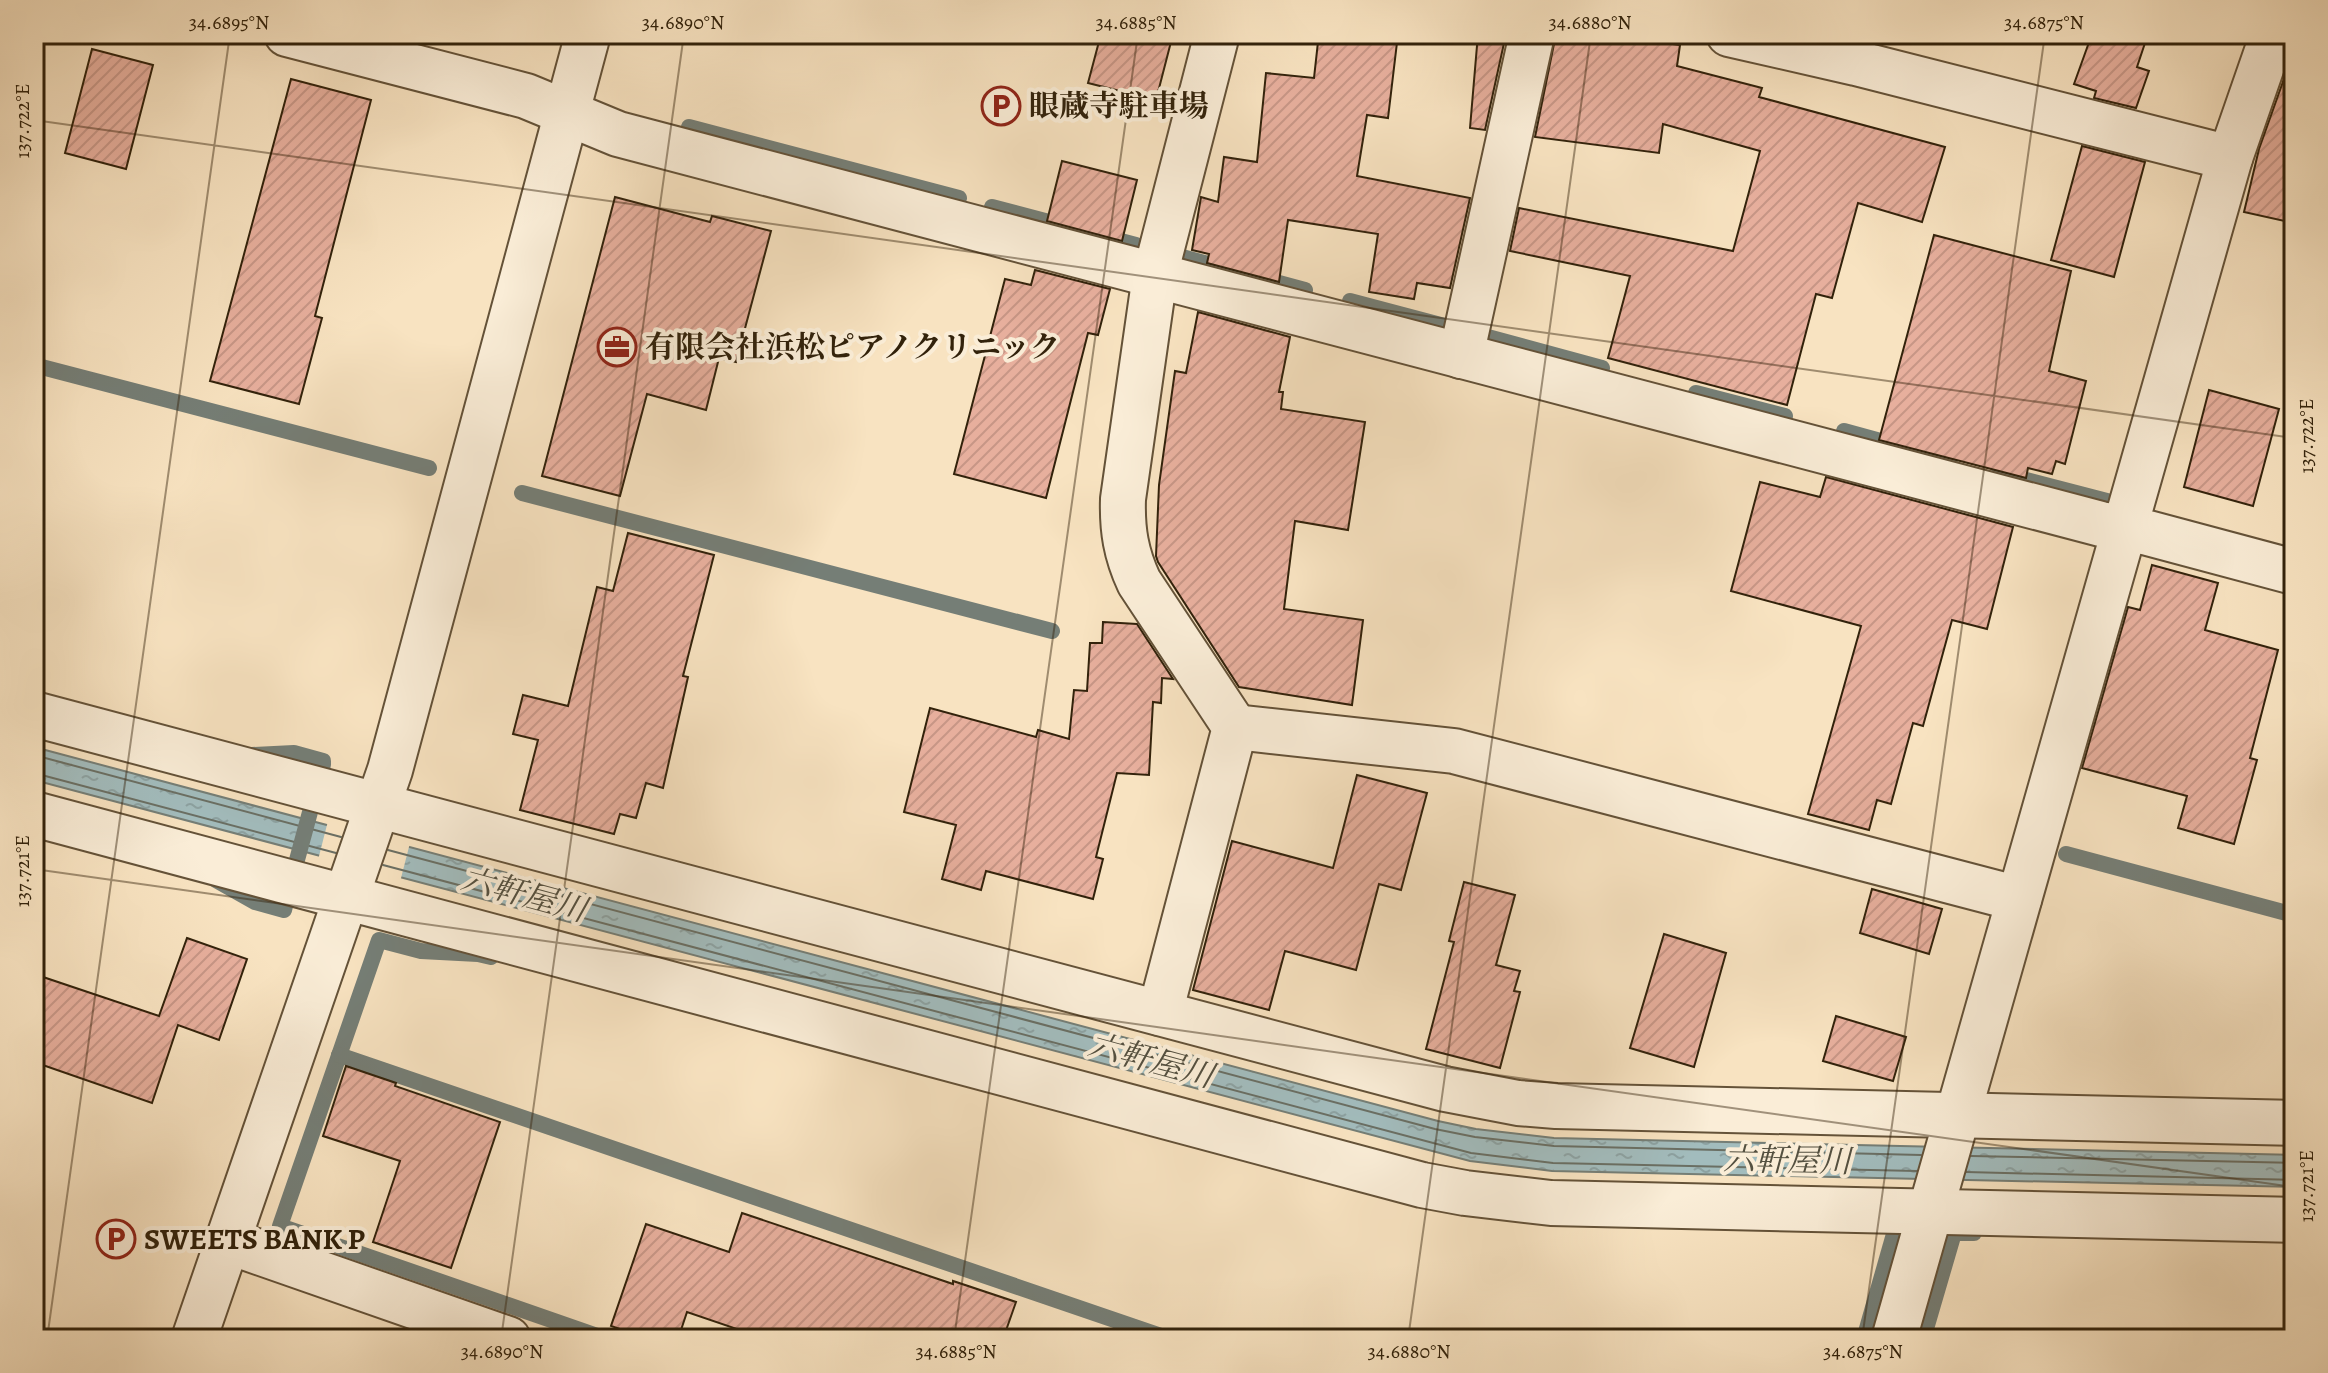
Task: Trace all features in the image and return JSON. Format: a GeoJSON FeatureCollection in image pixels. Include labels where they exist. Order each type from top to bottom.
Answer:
{"type":"FeatureCollection","features":[{"type":"Feature","properties":{"kind":"street"},"geometry":{"type":"LineString","coordinates":[[287,34],[526,96],[618,134],[2294,572]]}},
{"type":"Feature","properties":{"kind":"street"},"geometry":{"type":"LineString","coordinates":[[194,1339],[390,770],[588,34]]}},
{"type":"Feature","properties":{"kind":"street"},"geometry":{"type":"LineString","coordinates":[[1160,1013],[1235,727],[1139,582],[1128,557],[1122,528],[1123,499],[1155,275],[1217,34]]}},
{"type":"Feature","properties":{"kind":"street"},"geometry":{"type":"LineString","coordinates":[[1461,356],[1532,34]]}},
{"type":"Feature","properties":{"kind":"street"},"geometry":{"type":"LineString","coordinates":[[1729,34],[1860,48],[2230,158]]}},
{"type":"Feature","properties":{"kind":"street"},"geometry":{"type":"LineString","coordinates":[[1894,1339],[2230,158],[2273,34]]}},
{"type":"Feature","properties":{"kind":"street"},"geometry":{"type":"LineString","coordinates":[[34,714],[377,809],[1445,1089],[1518,1103],[1956,1121],[2294,1123]]}},
{"type":"Feature","properties":{"kind":"street"},"geometry":{"type":"LineString","coordinates":[[1235,727],[1454,751],[2019,899]]}},
{"type":"Feature","properties":{"kind":"street"},"geometry":{"type":"LineString","coordinates":[[34,814],[348,894],[1422,1185],[1465,1193],[1551,1203],[1932,1206],[2294,1220]]}},
{"type":"Feature","properties":{"kind":"street"},"geometry":{"type":"LineString","coordinates":[[227,1241],[508,1339]]}},
{"type":"Feature","properties":{"kind":"water"},"geometry":{"type":"Polygon","coordinates":[[[34,747],[1476,1129],[1554,1138],[2294,1155],[2294,1187],[1552,1171],[1470,1161],[34,780],[34,747]]]}},
{"type":"Feature","properties":{"kind":"pier"},"geometry":{"type":"Polygon","coordinates":[[[328,821],[410,843],[400,882],[318,860],[328,821]]]}},
{"type":"Feature","properties":{"kind":"building"},"geometry":{"type":"Polygon","coordinates":[[[1101,34],[1173,34],[1156,100],[1088,83],[1101,34]]]}},
{"type":"Feature","properties":{"kind":"building"},"geometry":{"type":"Polygon","coordinates":[[[1326,34],[1398,34],[1388,118],[1367,115],[1357,176],[1470,198],[1450,288],[1417,283],[1414,299],[1369,292],[1378,234],[1288,220],[1279,282],[1207,263],[1209,254],[1192,250],[1201,197],[1218,202],[1224,157],[1257,162],[1266,73],[1314,78],[1318,42],[1325,43],[1326,34]]]}},
{"type":"Feature","properties":{"kind":"building"},"geometry":{"type":"Polygon","coordinates":[[[1478,34],[1506,34],[1485,130],[1470,128],[1478,34]]]}},
{"type":"Feature","properties":{"kind":"building"},"geometry":{"type":"Polygon","coordinates":[[[1556,34],[1594,34],[1680,45],[1677,66],[1762,88],[1759,97],[1945,147],[1922,222],[1858,203],[1832,298],[1816,294],[1787,405],[1608,358],[1630,276],[1510,251],[1519,208],[1733,251],[1760,151],[1663,124],[1659,153],[1535,137],[1556,34]]]}},
{"type":"Feature","properties":{"kind":"building"},"geometry":{"type":"Polygon","coordinates":[[[2092,34],[2148,34],[2137,67],[2149,71],[2136,108],[2094,98],[2096,91],[2074,84],[2092,34]]]}},
{"type":"Feature","properties":{"kind":"building"},"geometry":{"type":"Polygon","coordinates":[[[92,49],[153,65],[126,169],[65,153],[92,49]]]}},
{"type":"Feature","properties":{"kind":"building"},"geometry":{"type":"Polygon","coordinates":[[[2285,76],[2294,77],[2294,223],[2244,212],[2259,149],[2285,76]]]}},
{"type":"Feature","properties":{"kind":"building"},"geometry":{"type":"Polygon","coordinates":[[[291,79],[371,100],[315,316],[322,318],[299,404],[210,381],[291,79]]]}},
{"type":"Feature","properties":{"kind":"building"},"geometry":{"type":"Polygon","coordinates":[[[2082,146],[2145,162],[2114,277],[2051,260],[2082,146]]]}},
{"type":"Feature","properties":{"kind":"building"},"geometry":{"type":"Polygon","coordinates":[[[1062,161],[1137,180],[1122,241],[1047,221],[1062,161]]]}},
{"type":"Feature","properties":{"kind":"building"},"geometry":{"type":"Polygon","coordinates":[[[615,197],[710,222],[712,216],[771,231],[736,362],[719,358],[706,410],[647,394],[620,496],[542,476],[615,197]]]}},
{"type":"Feature","properties":{"kind":"building"},"geometry":{"type":"Polygon","coordinates":[[[1934,235],[2071,271],[2049,371],[2086,381],[2065,464],[2056,461],[2052,474],[2028,468],[2026,478],[1879,440],[1934,235]]]}},
{"type":"Feature","properties":{"kind":"building"},"geometry":{"type":"Polygon","coordinates":[[[1035,270],[1110,289],[1098,335],[1088,333],[1046,498],[954,474],[1005,279],[1031,285],[1035,270]]]}},
{"type":"Feature","properties":{"kind":"building"},"geometry":{"type":"Polygon","coordinates":[[[1198,312],[1290,337],[1279,392],[1283,392],[1281,409],[1365,422],[1348,530],[1295,521],[1284,609],[1363,620],[1352,705],[1239,687],[1158,562],[1159,485],[1175,371],[1186,373],[1198,312]]]}},
{"type":"Feature","properties":{"kind":"building"},"geometry":{"type":"Polygon","coordinates":[[[2209,390],[2279,409],[2253,506],[2184,487],[2209,390]]]}},
{"type":"Feature","properties":{"kind":"building"},"geometry":{"type":"Polygon","coordinates":[[[1826,477],[2013,527],[1987,629],[1952,620],[1923,726],[1913,723],[1891,804],[1877,800],[1869,830],[1808,814],[1861,626],[1731,591],[1760,482],[1820,497],[1826,477]]]}},
{"type":"Feature","properties":{"kind":"building"},"geometry":{"type":"Polygon","coordinates":[[[628,533],[714,555],[683,676],[688,677],[663,788],[646,783],[636,818],[620,814],[614,834],[520,810],[538,740],[513,734],[523,695],[568,706],[597,587],[613,591],[628,533]]]}},
{"type":"Feature","properties":{"kind":"building"},"geometry":{"type":"Polygon","coordinates":[[[2152,565],[2218,583],[2205,630],[2278,650],[2250,758],[2257,760],[2234,844],[2178,828],[2187,796],[2082,768],[2128,607],[2140,610],[2152,565]]]}},
{"type":"Feature","properties":{"kind":"building"},"geometry":{"type":"Polygon","coordinates":[[[1103,622],[1137,624],[1173,679],[1162,678],[1161,703],[1153,702],[1149,775],[1117,773],[1096,857],[1103,859],[1093,899],[986,871],[981,890],[942,879],[956,825],[904,812],[930,708],[1036,737],[1038,730],[1069,739],[1074,690],[1087,691],[1090,643],[1102,643],[1103,622]]]}},
{"type":"Feature","properties":{"kind":"building"},"geometry":{"type":"Polygon","coordinates":[[[1357,775],[1427,793],[1401,890],[1379,884],[1356,970],[1285,951],[1269,1010],[1193,990],[1232,841],[1333,868],[1357,775]]]}},
{"type":"Feature","properties":{"kind":"building"},"geometry":{"type":"Polygon","coordinates":[[[1464,882],[1515,895],[1496,965],[1520,971],[1514,991],[1520,992],[1500,1068],[1426,1049],[1454,942],[1449,941],[1464,882]]]}},
{"type":"Feature","properties":{"kind":"building"},"geometry":{"type":"Polygon","coordinates":[[[1872,889],[1942,909],[1929,954],[1860,933],[1872,889]]]}},
{"type":"Feature","properties":{"kind":"building"},"geometry":{"type":"Polygon","coordinates":[[[1664,934],[1726,953],[1694,1067],[1630,1048],[1664,934]]]}},
{"type":"Feature","properties":{"kind":"building"},"geometry":{"type":"Polygon","coordinates":[[[187,938],[247,959],[219,1040],[178,1025],[152,1103],[34,1062],[34,974],[159,1016],[187,938]]]}},
{"type":"Feature","properties":{"kind":"building"},"geometry":{"type":"Polygon","coordinates":[[[1836,1016],[1906,1037],[1893,1081],[1823,1061],[1836,1016]]]}},
{"type":"Feature","properties":{"kind":"building"},"geometry":{"type":"Polygon","coordinates":[[[346,1066],[500,1122],[451,1268],[373,1242],[400,1161],[323,1136],[346,1066]]]}},
{"type":"Feature","properties":{"kind":"building"},"geometry":{"type":"Polygon","coordinates":[[[742,1213],[1016,1302],[1003,1339],[766,1339],[687,1312],[678,1339],[649,1339],[611,1326],[646,1224],[729,1252],[742,1213]]]}},
{"type":"Feature","properties":{"kind":"waterway"},"geometry":{"type":"LineString","coordinates":[[689,127],[959,198]]}},
{"type":"Feature","properties":{"kind":"waterway"},"geometry":{"type":"LineString","coordinates":[[992,207],[1136,245]]}},
{"type":"Feature","properties":{"kind":"waterway"},"geometry":{"type":"LineString","coordinates":[[1182,257],[1305,290]]}},
{"type":"Feature","properties":{"kind":"waterway"},"geometry":{"type":"LineString","coordinates":[[1350,301],[1452,328]]}},
{"type":"Feature","properties":{"kind":"waterway"},"geometry":{"type":"LineString","coordinates":[[1484,336],[1602,368]]}},
{"type":"Feature","properties":{"kind":"waterway"},"geometry":{"type":"LineString","coordinates":[[34,365],[429,468]]}},
{"type":"Feature","properties":{"kind":"waterway"},"geometry":{"type":"LineString","coordinates":[[1696,393],[1785,416]]}},
{"type":"Feature","properties":{"kind":"waterway"},"geometry":{"type":"LineString","coordinates":[[1844,431],[1950,460]]}},
{"type":"Feature","properties":{"kind":"waterway"},"geometry":{"type":"LineString","coordinates":[[1999,473],[2107,501]]}},
{"type":"Feature","properties":{"kind":"waterway"},"geometry":{"type":"LineString","coordinates":[[522,493],[1052,631]]}},
{"type":"Feature","properties":{"kind":"waterway"},"geometry":{"type":"LineString","coordinates":[[252,755],[294,753],[323,761],[323,765]]}},
{"type":"Feature","properties":{"kind":"waterway","name":"六軒屋川"},"geometry":{"type":"LineString","coordinates":[[294,871],[313,801]]}},
{"type":"Feature","properties":{"kind":"waterway"},"geometry":{"type":"LineString","coordinates":[[2066,854],[2294,915]]}},
{"type":"Feature","properties":{"kind":"waterway"},"geometry":{"type":"LineString","coordinates":[[216,880],[255,902],[284,910],[285,906]]}},
{"type":"Feature","properties":{"kind":"waterway"},"geometry":{"type":"LineString","coordinates":[[491,957],[421,951],[379,940],[280,1226],[606,1339]]}},
{"type":"Feature","properties":{"kind":"waterway"},"geometry":{"type":"LineString","coordinates":[[339,1055],[1170,1339]]}},
{"type":"Feature","properties":{"kind":"waterway"},"geometry":{"type":"LineString","coordinates":[[1864,1339],[1896,1227]]}},
{"type":"Feature","properties":{"kind":"waterway"},"geometry":{"type":"LineString","coordinates":[[1923,1339],[1954,1233],[1974,1233]]}},
{"type":"Feature","properties":{"kind":"place","name":"眼蔵寺駐車場"},"geometry":{"type":"Point","coordinates":[1001,106]}},
{"type":"Feature","properties":{"kind":"place","name":"有限会社浜松ピアノクリニック"},"geometry":{"type":"Point","coordinates":[617,347]}},
{"type":"Feature","properties":{"kind":"place","name":"SWEETS BANK P"},"geometry":{"type":"Point","coordinates":[116,1239]}}]}
